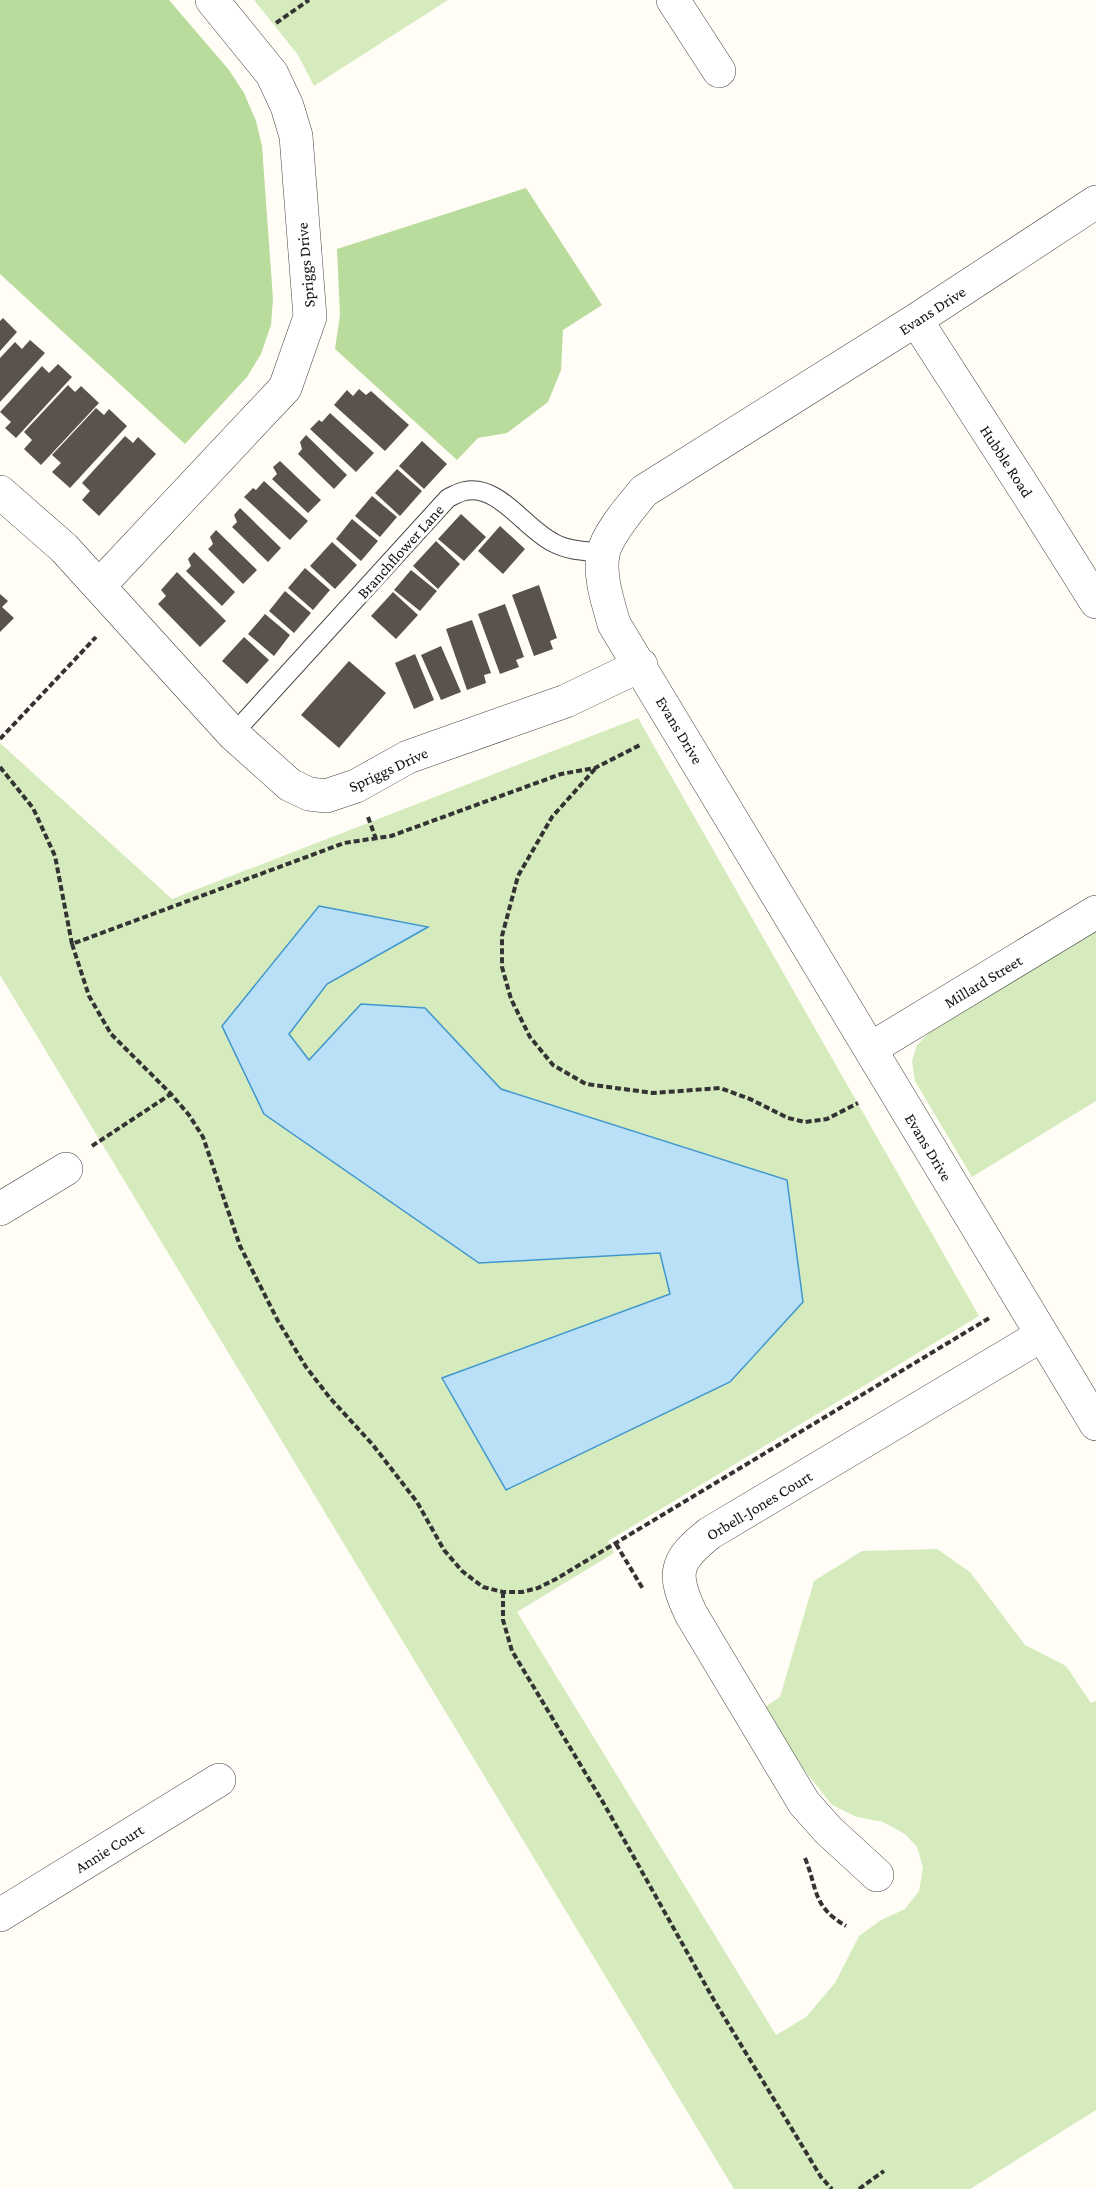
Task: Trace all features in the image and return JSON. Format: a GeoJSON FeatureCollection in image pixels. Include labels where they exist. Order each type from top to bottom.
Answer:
{"type":"FeatureCollection","features":[{"type":"Feature","properties":{"kind":"street","name":"Spriggs Drive"},"geometry":{"type":"LineString","coordinates":[[99,586],[285,388],[310,317],[296,136],[287,106],[272,74],[212,0]]}},
{"type":"Feature","properties":{"kind":"street"},"geometry":{"type":"LineString","coordinates":[[673,0],[718,71]]}},
{"type":"Feature","properties":{"kind":"street","name":"Evans Drive"},"geometry":{"type":"LineString","coordinates":[[1096,202],[916,321],[645,491],[627,511],[603,553],[605,592],[614,624],[641,665],[1096,1424]]}},
{"type":"Feature","properties":{"kind":"street","name":"Hubble Road"},"geometry":{"type":"LineString","coordinates":[[916,321],[1096,602]]}},
{"type":"Feature","properties":{"kind":"street","name":"Spriggs Drive"},"geometry":{"type":"LineString","coordinates":[[0,492],[64,548],[233,734],[290,784],[309,794],[326,796],[356,786],[408,757],[566,701],[641,665]]}},
{"type":"Feature","properties":{"kind":"street","name":"Millard Street"},"geometry":{"type":"LineString","coordinates":[[870,1049],[1096,912]]}},
{"type":"Feature","properties":{"kind":"street"},"geometry":{"type":"LineString","coordinates":[[0,1209],[66,1169]]}},
{"type":"Feature","properties":{"kind":"street","name":"Orbell-Jones Court"},"geometry":{"type":"LineString","coordinates":[[877,1875],[828,1830],[804,1803],[691,1614],[679,1589],[679,1567],[691,1548],[710,1533],[1042,1335]]}},
{"type":"Feature","properties":{"kind":"street","name":"Annie Court"},"geometry":{"type":"LineString","coordinates":[[0,1915],[219,1780]]}},
{"type":"Feature","properties":{"kind":"lane","name":"Branchflower Lane"},"geometry":{"type":"LineString","coordinates":[[233,734],[448,498],[464,490],[482,491],[498,498],[537,533],[553,543],[565,548],[603,553]]}},
{"type":"Feature","properties":{"kind":"path"},"geometry":{"type":"LineString","coordinates":[[248,43],[309,0]]}},
{"type":"Feature","properties":{"kind":"path"},"geometry":{"type":"LineString","coordinates":[[0,739],[121,611]]}},
{"type":"Feature","properties":{"kind":"path"},"geometry":{"type":"LineString","coordinates":[[72,944],[344,843],[391,837],[561,774],[595,768],[642,744]]}},
{"type":"Feature","properties":{"kind":"path"},"geometry":{"type":"LineString","coordinates":[[0,766],[33,808],[55,856],[72,944],[89,996],[111,1034],[171,1094],[189,1115],[203,1137],[240,1246],[278,1321],[306,1367],[417,1502],[444,1550],[462,1571],[483,1587],[503,1592],[522,1592],[538,1588],[556,1579],[989,1317],[1024,1305]]}},
{"type":"Feature","properties":{"kind":"path"},"geometry":{"type":"LineString","coordinates":[[595,768],[552,818],[518,876],[502,936],[502,967],[511,999],[530,1037],[553,1065],[586,1084],[653,1093],[720,1088],[750,1099],[788,1118],[805,1122],[827,1119],[858,1103]]}},
{"type":"Feature","properties":{"kind":"path"},"geometry":{"type":"LineString","coordinates":[[66,1169],[97,1141],[171,1094]]}},
{"type":"Feature","properties":{"kind":"path"},"geometry":{"type":"LineString","coordinates":[[503,1592],[503,1620],[512,1651],[604,1804],[721,2012],[821,2177],[832,2189]]}},
{"type":"Feature","properties":{"kind":"path"},"geometry":{"type":"LineString","coordinates":[[859,2189],[884,2171]]}},
{"type":"Feature","properties":{"kind":"green space"},"geometry":{"type":"Polygon","coordinates":[[[0,0],[169,0],[229,70],[244,93],[256,121],[262,146],[273,299],[271,325],[261,354],[247,377],[185,444],[0,274],[0,0]]]}},
{"type":"Feature","properties":{"kind":"green space"},"geometry":{"type":"Polygon","coordinates":[[[254,0],[448,0],[314,86],[298,55],[254,0]]]}},
{"type":"Feature","properties":{"kind":"green space"},"geometry":{"type":"Polygon","coordinates":[[[526,188],[602,305],[563,330],[561,370],[548,402],[507,433],[478,438],[457,460],[335,349],[340,315],[337,249],[526,188]]]}},
{"type":"Feature","properties":{"kind":"green space"},"geometry":{"type":"Polygon","coordinates":[[[638,718],[979,1316],[608,1541],[614,1553],[517,1612],[776,2035],[806,2017],[835,1983],[859,1936],[881,1920],[905,1909],[919,1891],[923,1868],[917,1847],[905,1834],[883,1822],[857,1817],[832,1805],[798,1762],[765,1707],[780,1697],[814,1581],[862,1551],[937,1549],[970,1572],[1025,1645],[1066,1666],[1091,1703],[1096,1701],[1096,2110],[970,2189],[734,2189],[0,975],[0,743],[172,899],[638,718]]]}},
{"type":"Feature","properties":{"kind":"green space"},"geometry":{"type":"Polygon","coordinates":[[[1096,930],[1096,1101],[972,1177],[915,1081],[912,1061],[917,1045],[930,1032],[1096,930]]]}},
{"type":"Feature","properties":{"kind":"water"},"geometry":{"type":"Polygon","coordinates":[[[319,906],[428,927],[327,984],[289,1034],[309,1060],[361,1004],[425,1008],[501,1089],[787,1180],[803,1302],[730,1382],[506,1490],[442,1378],[670,1294],[660,1253],[479,1263],[264,1114],[222,1026],[319,906]]]}},
{"type":"Feature","properties":{"kind":"building"},"geometry":{"type":"Polygon","coordinates":[[[3,318],[17,332],[0,351],[0,321],[3,318]]]}},
{"type":"Feature","properties":{"kind":"building"},"geometry":{"type":"Polygon","coordinates":[[[30,340],[45,353],[0,402],[0,358],[15,342],[22,349],[30,340]]]}},
{"type":"Feature","properties":{"kind":"building"},"geometry":{"type":"Polygon","coordinates":[[[58,364],[72,377],[16,438],[5,428],[11,422],[0,412],[42,366],[49,373],[58,364]]]}},
{"type":"Feature","properties":{"kind":"building"},"geometry":{"type":"Polygon","coordinates":[[[68,385],[75,392],[81,386],[99,403],[41,465],[24,449],[32,440],[24,432],[68,385]]]}},
{"type":"Feature","properties":{"kind":"building"},"geometry":{"type":"Polygon","coordinates":[[[359,389],[366,395],[371,391],[409,425],[385,451],[334,405],[347,390],[353,396],[359,389]]]}},
{"type":"Feature","properties":{"kind":"building"},"geometry":{"type":"Polygon","coordinates":[[[96,408],[104,415],[109,409],[127,426],[70,488],[52,472],[61,463],[52,455],[96,408]]]}},
{"type":"Feature","properties":{"kind":"building"},"geometry":{"type":"Polygon","coordinates":[[[330,413],[374,453],[356,472],[310,429],[319,420],[322,422],[330,413]]]}},
{"type":"Feature","properties":{"kind":"building"},"geometry":{"type":"Polygon","coordinates":[[[306,435],[347,475],[334,489],[298,454],[302,449],[300,442],[306,435]]]}},
{"type":"Feature","properties":{"kind":"building"},"geometry":{"type":"Polygon","coordinates":[[[125,436],[133,443],[138,437],[156,454],[99,516],[82,500],[90,491],[82,483],[125,436]]]}},
{"type":"Feature","properties":{"kind":"building"},"geometry":{"type":"Polygon","coordinates":[[[422,441],[447,464],[424,489],[399,466],[422,441]]]}},
{"type":"Feature","properties":{"kind":"building"},"geometry":{"type":"Polygon","coordinates":[[[280,461],[321,500],[308,513],[272,479],[277,474],[273,467],[280,461]]]}},
{"type":"Feature","properties":{"kind":"building"},"geometry":{"type":"Polygon","coordinates":[[[397,469],[422,491],[400,516],[375,493],[397,469]]]}},
{"type":"Feature","properties":{"kind":"building"},"geometry":{"type":"Polygon","coordinates":[[[264,481],[308,521],[290,540],[244,497],[253,488],[256,490],[264,481]]]}},
{"type":"Feature","properties":{"kind":"building"},"geometry":{"type":"Polygon","coordinates":[[[372,496],[397,517],[380,537],[355,516],[372,496]]]}},
{"type":"Feature","properties":{"kind":"building"},"geometry":{"type":"Polygon","coordinates":[[[240,508],[281,548],[268,562],[232,527],[237,522],[234,515],[240,508]]]}},
{"type":"Feature","properties":{"kind":"building"},"geometry":{"type":"Polygon","coordinates":[[[461,514],[486,537],[464,561],[438,539],[461,514]]]}},
{"type":"Feature","properties":{"kind":"building"},"geometry":{"type":"Polygon","coordinates":[[[352,519],[378,541],[361,561],[336,539],[352,519]]]}},
{"type":"Feature","properties":{"kind":"building"},"geometry":{"type":"Polygon","coordinates":[[[500,526],[525,549],[503,574],[478,551],[500,526]]]}},
{"type":"Feature","properties":{"kind":"building"},"geometry":{"type":"Polygon","coordinates":[[[216,530],[257,570],[243,584],[208,549],[213,544],[210,537],[216,530]]]}},
{"type":"Feature","properties":{"kind":"building"},"geometry":{"type":"Polygon","coordinates":[[[436,541],[460,564],[438,589],[413,566],[436,541]]]}},
{"type":"Feature","properties":{"kind":"building"},"geometry":{"type":"Polygon","coordinates":[[[332,542],[357,565],[335,589],[310,566],[332,542]]]}},
{"type":"Feature","properties":{"kind":"building"},"geometry":{"type":"Polygon","coordinates":[[[194,552],[235,592],[222,606],[186,571],[191,566],[188,559],[194,552]]]}},
{"type":"Feature","properties":{"kind":"building"},"geometry":{"type":"Polygon","coordinates":[[[305,568],[330,590],[313,610],[288,588],[305,568]]]}},
{"type":"Feature","properties":{"kind":"building"},"geometry":{"type":"Polygon","coordinates":[[[411,570],[437,591],[420,611],[394,590],[411,570]]]}},
{"type":"Feature","properties":{"kind":"building"},"geometry":{"type":"Polygon","coordinates":[[[177,572],[226,621],[200,647],[158,604],[166,596],[161,590],[177,572]]]}},
{"type":"Feature","properties":{"kind":"building"},"geometry":{"type":"Polygon","coordinates":[[[539,585],[557,638],[550,641],[553,649],[534,656],[512,595],[539,585]]]}},
{"type":"Feature","properties":{"kind":"building"},"geometry":{"type":"Polygon","coordinates":[[[285,591],[311,613],[294,633],[269,611],[285,591]]]}},
{"type":"Feature","properties":{"kind":"building"},"geometry":{"type":"Polygon","coordinates":[[[393,592],[418,615],[396,639],[371,616],[393,592]]]}},
{"type":"Feature","properties":{"kind":"building"},"geometry":{"type":"Polygon","coordinates":[[[0,594],[8,601],[2,607],[14,618],[0,632],[0,594]]]}},
{"type":"Feature","properties":{"kind":"building"},"geometry":{"type":"Polygon","coordinates":[[[505,604],[524,657],[516,660],[519,667],[500,674],[478,614],[505,604]]]}},
{"type":"Feature","properties":{"kind":"building"},"geometry":{"type":"Polygon","coordinates":[[[265,614],[290,635],[274,656],[248,634],[265,614]]]}},
{"type":"Feature","properties":{"kind":"building"},"geometry":{"type":"Polygon","coordinates":[[[472,620],[491,673],[484,675],[486,683],[467,690],[446,629],[472,620]]]}},
{"type":"Feature","properties":{"kind":"building"},"geometry":{"type":"Polygon","coordinates":[[[244,637],[269,660],[247,684],[222,661],[244,637]]]}},
{"type":"Feature","properties":{"kind":"building"},"geometry":{"type":"Polygon","coordinates":[[[441,646],[461,692],[441,700],[421,655],[441,646]]]}},
{"type":"Feature","properties":{"kind":"building"},"geometry":{"type":"Polygon","coordinates":[[[415,654],[434,700],[414,709],[395,663],[415,654]]]}},
{"type":"Feature","properties":{"kind":"building"},"geometry":{"type":"Polygon","coordinates":[[[349,661],[386,693],[339,748],[301,715],[349,661]]]}}]}
